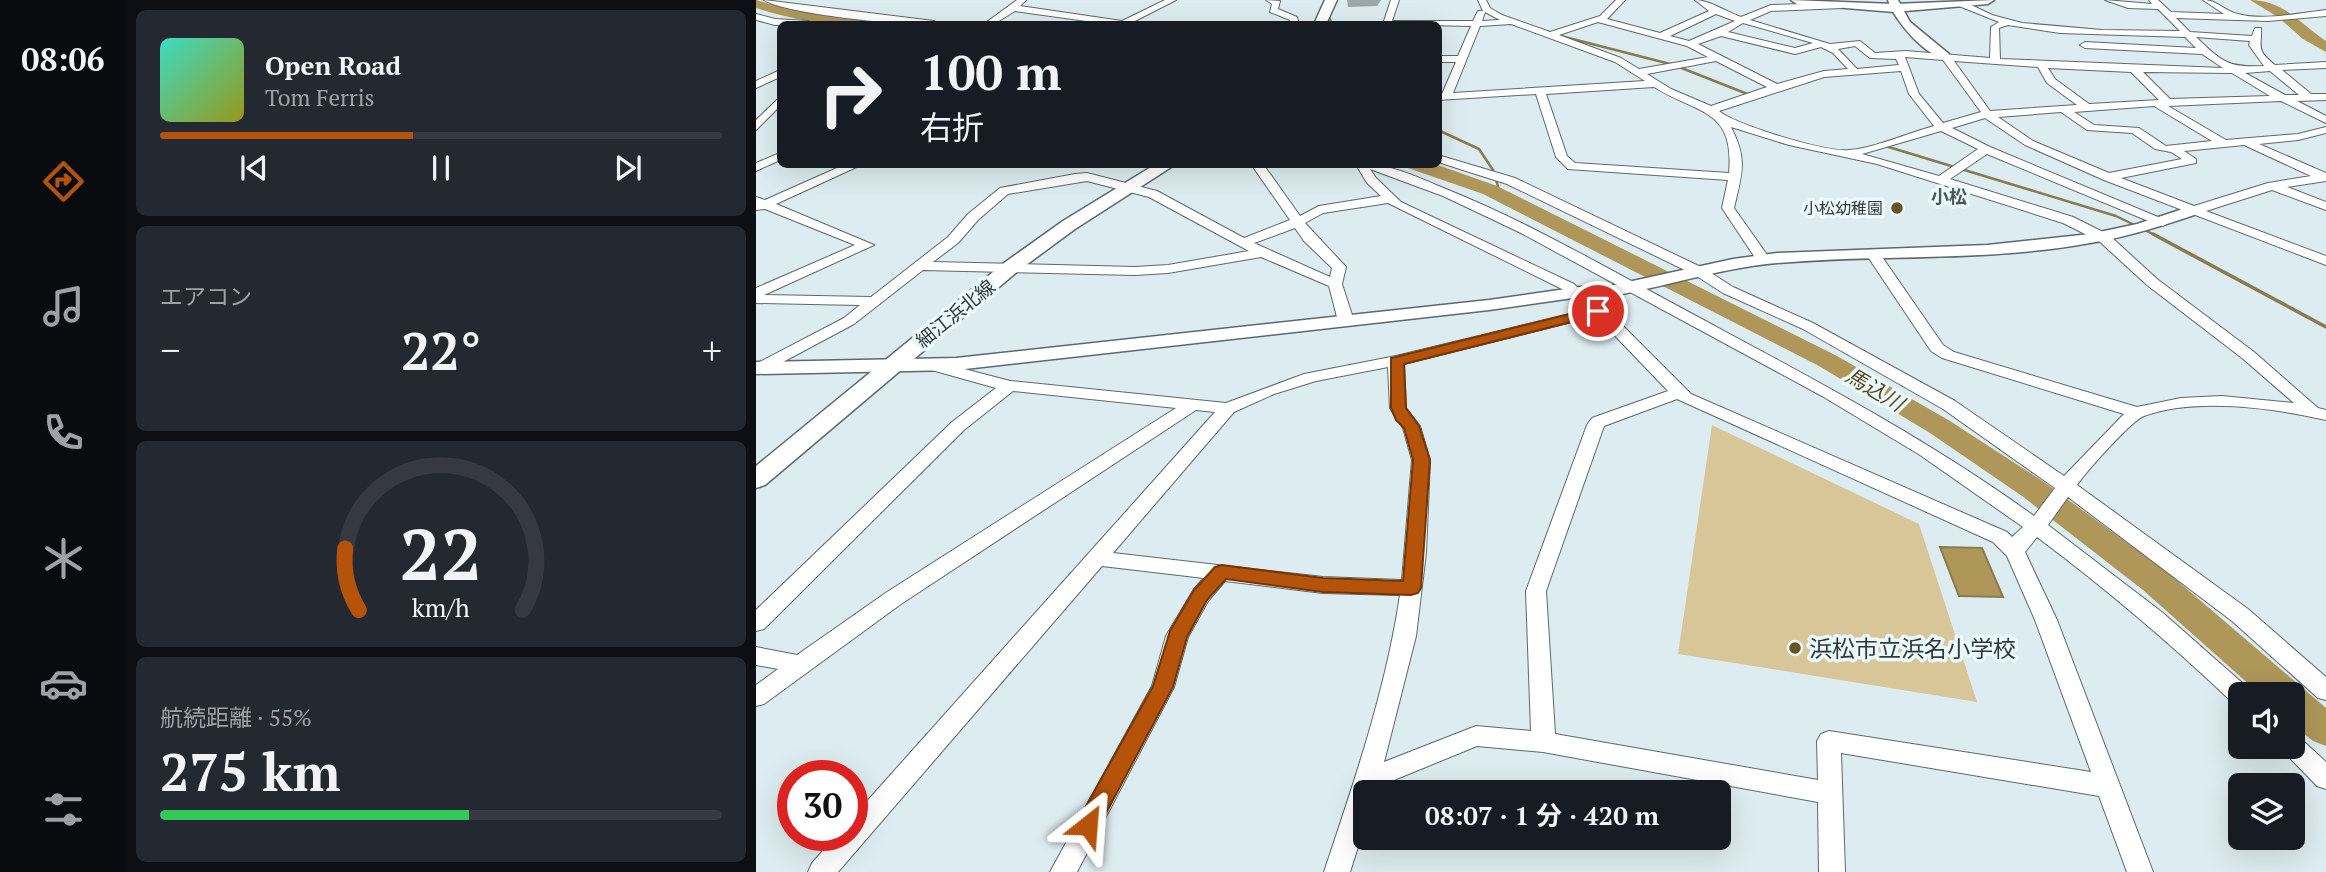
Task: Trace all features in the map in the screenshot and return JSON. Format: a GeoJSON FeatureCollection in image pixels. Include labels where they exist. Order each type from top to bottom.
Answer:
{"type":"FeatureCollection","features":[{"type":"Feature","properties":{"kind":"main road"},"geometry":{"type":"LineString","coordinates":[[1321,21],[1331,0]]}},
{"type":"Feature","properties":{"kind":"main road"},"geometry":{"type":"LineString","coordinates":[[1801,1],[1843,6],[1962,4],[1988,0]]}},
{"type":"Feature","properties":{"kind":"main road","name":"細江浜北線"},"geometry":{"type":"LineString","coordinates":[[756,479],[1011,267],[1069,225],[1162,168]]}},
{"type":"Feature","properties":{"kind":"street"},"geometry":{"type":"LineString","coordinates":[[768,0],[788,7],[908,21]]}},
{"type":"Feature","properties":{"kind":"street"},"geometry":{"type":"LineString","coordinates":[[999,21],[1022,0]]}},
{"type":"Feature","properties":{"kind":"street"},"geometry":{"type":"LineString","coordinates":[[1130,21],[1172,0]]}},
{"type":"Feature","properties":{"kind":"street"},"geometry":{"type":"LineString","coordinates":[[1270,0],[1278,3],[1273,10],[1294,21]]}},
{"type":"Feature","properties":{"kind":"street"},"geometry":{"type":"LineString","coordinates":[[1391,21],[1395,0]]}},
{"type":"Feature","properties":{"kind":"street"},"geometry":{"type":"LineString","coordinates":[[1551,35],[1600,20],[1621,0]]}},
{"type":"Feature","properties":{"kind":"street"},"geometry":{"type":"LineString","coordinates":[[1699,0],[1716,13],[1746,19],[1826,46],[1856,73]]}},
{"type":"Feature","properties":{"kind":"street"},"geometry":{"type":"LineString","coordinates":[[2109,0],[2128,5]]}},
{"type":"Feature","properties":{"kind":"street"},"geometry":{"type":"LineString","coordinates":[[1662,36],[1716,13],[1740,8],[1776,7],[1801,1]]}},
{"type":"Feature","properties":{"kind":"street"},"geometry":{"type":"LineString","coordinates":[[2156,3],[2205,51],[2281,98],[2326,120]]}},
{"type":"Feature","properties":{"kind":"street"},"geometry":{"type":"LineString","coordinates":[[2129,32],[2122,18],[2112,10],[2128,5],[2173,3]]}},
{"type":"Feature","properties":{"kind":"street"},"geometry":{"type":"LineString","coordinates":[[2194,4],[2211,3],[2236,18]]}},
{"type":"Feature","properties":{"kind":"street"},"geometry":{"type":"LineString","coordinates":[[1894,4],[1914,32],[1945,57],[1987,114],[2029,143],[2192,211],[2326,261]]}},
{"type":"Feature","properties":{"kind":"street"},"geometry":{"type":"LineString","coordinates":[[1962,4],[1980,15],[2006,23],[2070,29],[2186,32],[2254,38]]}},
{"type":"Feature","properties":{"kind":"street"},"geometry":{"type":"LineString","coordinates":[[2304,4],[2321,13]]}},
{"type":"Feature","properties":{"kind":"street"},"geometry":{"type":"LineString","coordinates":[[1442,97],[1462,59],[1484,5],[1515,23],[1595,50],[1640,72],[1654,83],[1711,110],[1723,119],[1767,136],[1849,153],[1941,180],[2056,215],[2104,238],[2152,282],[2248,355],[2314,411]]}},
{"type":"Feature","properties":{"kind":"street"},"geometry":{"type":"LineString","coordinates":[[1690,44],[1720,33],[1746,19],[1755,7]]}},
{"type":"Feature","properties":{"kind":"street"},"geometry":{"type":"LineString","coordinates":[[1014,8],[1103,21]]}},
{"type":"Feature","properties":{"kind":"street"},"geometry":{"type":"LineString","coordinates":[[2168,15],[2264,18],[2321,13]]}},
{"type":"Feature","properties":{"kind":"street"},"geometry":{"type":"LineString","coordinates":[[756,18],[782,21]]}},
{"type":"Feature","properties":{"kind":"street"},"geometry":{"type":"LineString","coordinates":[[1137,18],[1144,21]]}},
{"type":"Feature","properties":{"kind":"street"},"geometry":{"type":"LineString","coordinates":[[2231,35],[2236,18]]}},
{"type":"Feature","properties":{"kind":"street"},"geometry":{"type":"LineString","coordinates":[[2264,18],[2253,46],[2263,60],[2308,97]]}},
{"type":"Feature","properties":{"kind":"street"},"geometry":{"type":"LineString","coordinates":[[1600,20],[1690,44],[1776,87]]}},
{"type":"Feature","properties":{"kind":"street"},"geometry":{"type":"LineString","coordinates":[[1442,23],[1515,23]]}},
{"type":"Feature","properties":{"kind":"street"},"geometry":{"type":"LineString","coordinates":[[1995,62],[1995,27],[2006,23]]}},
{"type":"Feature","properties":{"kind":"street"},"geometry":{"type":"LineString","coordinates":[[2070,29],[2085,46],[2094,66]]}},
{"type":"Feature","properties":{"kind":"street"},"geometry":{"type":"LineString","coordinates":[[1914,32],[1909,36],[1903,55],[1903,68],[1914,94],[1940,126],[2150,226]]}},
{"type":"Feature","properties":{"kind":"street"},"geometry":{"type":"LineString","coordinates":[[1720,33],[1795,51],[1857,43],[1870,55],[1945,57],[2041,65],[2235,71],[2326,65]]}},
{"type":"Feature","properties":{"kind":"street"},"geometry":{"type":"LineString","coordinates":[[2085,46],[2205,51]]}},
{"type":"Feature","properties":{"kind":"street"},"geometry":{"type":"LineString","coordinates":[[1640,72],[1717,58]]}},
{"type":"Feature","properties":{"kind":"street"},"geometry":{"type":"LineString","coordinates":[[1442,59],[1462,59]]}},
{"type":"Feature","properties":{"kind":"street"},"geometry":{"type":"LineString","coordinates":[[2041,65],[2051,80],[2086,107]]}},
{"type":"Feature","properties":{"kind":"street"},"geometry":{"type":"LineString","coordinates":[[1711,110],[1776,87],[1824,74],[1903,68]]}},
{"type":"Feature","properties":{"kind":"street"},"geometry":{"type":"LineString","coordinates":[[2133,68],[2168,103]]}},
{"type":"Feature","properties":{"kind":"street"},"geometry":{"type":"LineString","coordinates":[[756,85],[777,74]]}},
{"type":"Feature","properties":{"kind":"street"},"geometry":{"type":"LineString","coordinates":[[1442,97],[1654,83]]}},
{"type":"Feature","properties":{"kind":"street"},"geometry":{"type":"LineString","coordinates":[[1540,91],[1562,157],[1572,166],[1735,177]]}},
{"type":"Feature","properties":{"kind":"street"},"geometry":{"type":"LineString","coordinates":[[1849,153],[1987,114],[2156,103],[2326,97]]}},
{"type":"Feature","properties":{"kind":"street"},"geometry":{"type":"LineString","coordinates":[[2156,103],[2223,143]]}},
{"type":"Feature","properties":{"kind":"street"},"geometry":{"type":"LineString","coordinates":[[756,107],[776,104]]}},
{"type":"Feature","properties":{"kind":"street"},"geometry":{"type":"LineString","coordinates":[[756,127],[776,104]]}},
{"type":"Feature","properties":{"kind":"street"},"geometry":{"type":"LineString","coordinates":[[2063,109],[2093,129],[2134,130],[2159,147],[2174,149],[2298,137],[2326,130]]}},
{"type":"Feature","properties":{"kind":"street"},"geometry":{"type":"LineString","coordinates":[[1723,119],[1737,149],[1735,177],[1728,208],[1763,259]]}},
{"type":"Feature","properties":{"kind":"street"},"geometry":{"type":"LineString","coordinates":[[2245,142],[2325,177]]}},
{"type":"Feature","properties":{"kind":"street"},"geometry":{"type":"LineString","coordinates":[[1941,180],[1986,149]]}},
{"type":"Feature","properties":{"kind":"street"},"geometry":{"type":"LineString","coordinates":[[2108,177],[2192,161],[2174,149]]}},
{"type":"Feature","properties":{"kind":"street"},"geometry":{"type":"LineString","coordinates":[[756,167],[777,157]]}},
{"type":"Feature","properties":{"kind":"street"},"geometry":{"type":"LineString","coordinates":[[1442,159],[1511,181],[1728,290],[1808,326],[1949,405],[2066,486],[2239,615],[2326,691]]}},
{"type":"Feature","properties":{"kind":"street"},"geometry":{"type":"LineString","coordinates":[[759,205],[847,168]]}},
{"type":"Feature","properties":{"kind":"street"},"geometry":{"type":"LineString","coordinates":[[1069,168],[1075,177]]}},
{"type":"Feature","properties":{"kind":"street"},"geometry":{"type":"LineString","coordinates":[[1260,168],[1321,252],[1339,267],[1335,284],[1346,321]]}},
{"type":"Feature","properties":{"kind":"street"},"geometry":{"type":"LineString","coordinates":[[1364,168],[1371,180],[1397,205],[1581,292],[1685,398],[2000,537],[2015,552],[2046,620],[2140,872]]}},
{"type":"Feature","properties":{"kind":"street"},"geometry":{"type":"LineString","coordinates":[[1379,168],[1431,185],[1637,286],[1876,420],[2080,556],[2228,684]]}},
{"type":"Feature","properties":{"kind":"street"},"geometry":{"type":"LineString","coordinates":[[758,368],[849,321],[953,240],[973,216],[1004,191],[1075,177],[1087,177],[1153,194],[1241,243],[1335,284]]}},
{"type":"Feature","properties":{"kind":"street"},"geometry":{"type":"LineString","coordinates":[[758,368],[892,364],[934,366],[1637,286],[1763,259],[2035,248],[2104,238],[2150,226],[2272,186],[2325,177]]}},
{"type":"Feature","properties":{"kind":"street"},"geometry":{"type":"LineString","coordinates":[[2272,186],[2326,206]]}},
{"type":"Feature","properties":{"kind":"street"},"geometry":{"type":"LineString","coordinates":[[1241,243],[1298,222],[1319,210],[1392,199]]}},
{"type":"Feature","properties":{"kind":"street"},"geometry":{"type":"LineString","coordinates":[[756,293],[867,245],[759,205]]}},
{"type":"Feature","properties":{"kind":"street"},"geometry":{"type":"LineString","coordinates":[[918,266],[1157,270],[1263,253]]}},
{"type":"Feature","properties":{"kind":"street"},"geometry":{"type":"LineString","coordinates":[[1873,254],[1942,353],[2136,412],[2198,401],[2247,402],[2314,411]]}},
{"type":"Feature","properties":{"kind":"street"},"geometry":{"type":"LineString","coordinates":[[756,299],[872,301]]}},
{"type":"Feature","properties":{"kind":"street"},"geometry":{"type":"LineString","coordinates":[[934,366],[1009,386],[1228,408],[1307,379],[1364,365],[1396,362],[1598,311]]}},
{"type":"Feature","properties":{"kind":"street"},"geometry":{"type":"LineString","coordinates":[[1367,780],[1405,636],[1421,460],[1411,426],[1398,408],[1396,362]]}},
{"type":"Feature","properties":{"kind":"street"},"geometry":{"type":"LineString","coordinates":[[756,623],[958,426],[1009,386]]}},
{"type":"Feature","properties":{"kind":"street"},"geometry":{"type":"LineString","coordinates":[[1543,742],[1541,638],[1536,591],[1596,425],[1680,392]]}},
{"type":"Feature","properties":{"kind":"street"},"geometry":{"type":"LineString","coordinates":[[2314,411],[2326,400]]}},
{"type":"Feature","properties":{"kind":"street"},"geometry":{"type":"LineString","coordinates":[[756,697],[894,598],[1191,406]]}},
{"type":"Feature","properties":{"kind":"street"},"geometry":{"type":"LineString","coordinates":[[821,872],[1228,408]]}},
{"type":"Feature","properties":{"kind":"street"},"geometry":{"type":"LineString","coordinates":[[2015,552],[2020,541],[2036,527],[2066,486],[2107,439],[2136,412]]}},
{"type":"Feature","properties":{"kind":"street"},"geometry":{"type":"LineString","coordinates":[[1098,558],[1323,585],[1411,588]]}},
{"type":"Feature","properties":{"kind":"street"},"geometry":{"type":"LineString","coordinates":[[1063,872],[1163,687],[1177,636],[1201,595],[1222,571]]}},
{"type":"Feature","properties":{"kind":"street"},"geometry":{"type":"LineString","coordinates":[[756,656],[801,665]]}},
{"type":"Feature","properties":{"kind":"street"},"geometry":{"type":"LineString","coordinates":[[1367,780],[1476,736],[1543,742],[1829,793]]}},
{"type":"Feature","properties":{"kind":"street"},"geometry":{"type":"LineString","coordinates":[[1832,872],[1829,741],[2107,786]]}},
{"type":"Feature","properties":{"kind":"street"},"geometry":{"type":"LineString","coordinates":[[2305,758],[2326,778]]}},
{"type":"Feature","properties":{"kind":"street"},"geometry":{"type":"LineString","coordinates":[[1337,872],[1353,823]]}},
{"type":"Feature","properties":{"kind":"shaded area"},"geometry":{"type":"Polygon","coordinates":[[[1712,425],[1919,524],[1977,702],[1678,654],[1712,425]]]}},
{"type":"Feature","properties":{"kind":"shaded area"},"geometry":{"type":"Polygon","coordinates":[[[1940,547],[1982,548],[2003,597],[1959,596],[1940,547]]]}},
{"type":"Feature","properties":{"kind":"waterway"},"geometry":{"type":"LineString","coordinates":[[2257,0],[2283,14],[2326,48]]}},
{"type":"Feature","properties":{"kind":"waterway","name":"馬込川"},"geometry":{"type":"LineString","coordinates":[[756,4],[786,13],[852,21]]}},
{"type":"Feature","properties":{"kind":"waterway"},"geometry":{"type":"LineString","coordinates":[[1557,35],[1674,65]]}},
{"type":"Feature","properties":{"kind":"waterway"},"geometry":{"type":"LineString","coordinates":[[1679,67],[1750,95]]}},
{"type":"Feature","properties":{"kind":"waterway"},"geometry":{"type":"LineString","coordinates":[[1442,132],[1479,149],[1493,170]]}},
{"type":"Feature","properties":{"kind":"waterway"},"geometry":{"type":"LineString","coordinates":[[1882,145],[2116,216],[2154,235]]}},
{"type":"Feature","properties":{"kind":"waterway","name":"馬込川"},"geometry":{"type":"LineString","coordinates":[[1427,168],[1490,190],[1828,361],[1940,427],[2033,489],[2155,581],[2271,682]]}},
{"type":"Feature","properties":{"kind":"waterway"},"geometry":{"type":"LineString","coordinates":[[1496,180],[1501,196]]}},
{"type":"Feature","properties":{"kind":"waterway"},"geometry":{"type":"LineString","coordinates":[[2154,235],[2326,327]]}},
{"type":"Feature","properties":{"kind":"waterway","name":"馬込川"},"geometry":{"type":"LineString","coordinates":[[2305,712],[2326,730]]}},
{"type":"Feature","properties":{"kind":"place","name":"小松幼稚園"},"geometry":{"type":"Point","coordinates":[1897,208]}},
{"type":"Feature","properties":{"kind":"place","name":"浜松市立浜名小学校"},"geometry":{"type":"Point","coordinates":[1795,648]}},
{"type":"Feature","properties":{"kind":"district","name":"小松"},"geometry":{"type":"Point","coordinates":[1949,196]}},
{"type":"Feature","properties":{"kind":"route"},"geometry":{"type":"LineString","coordinates":[[1088,825],[1163,687],[1177,636],[1201,595],[1222,571],[1323,585],[1411,588],[1416,553],[1421,460],[1411,426],[1398,408],[1396,362],[1598,311]]}}]}
